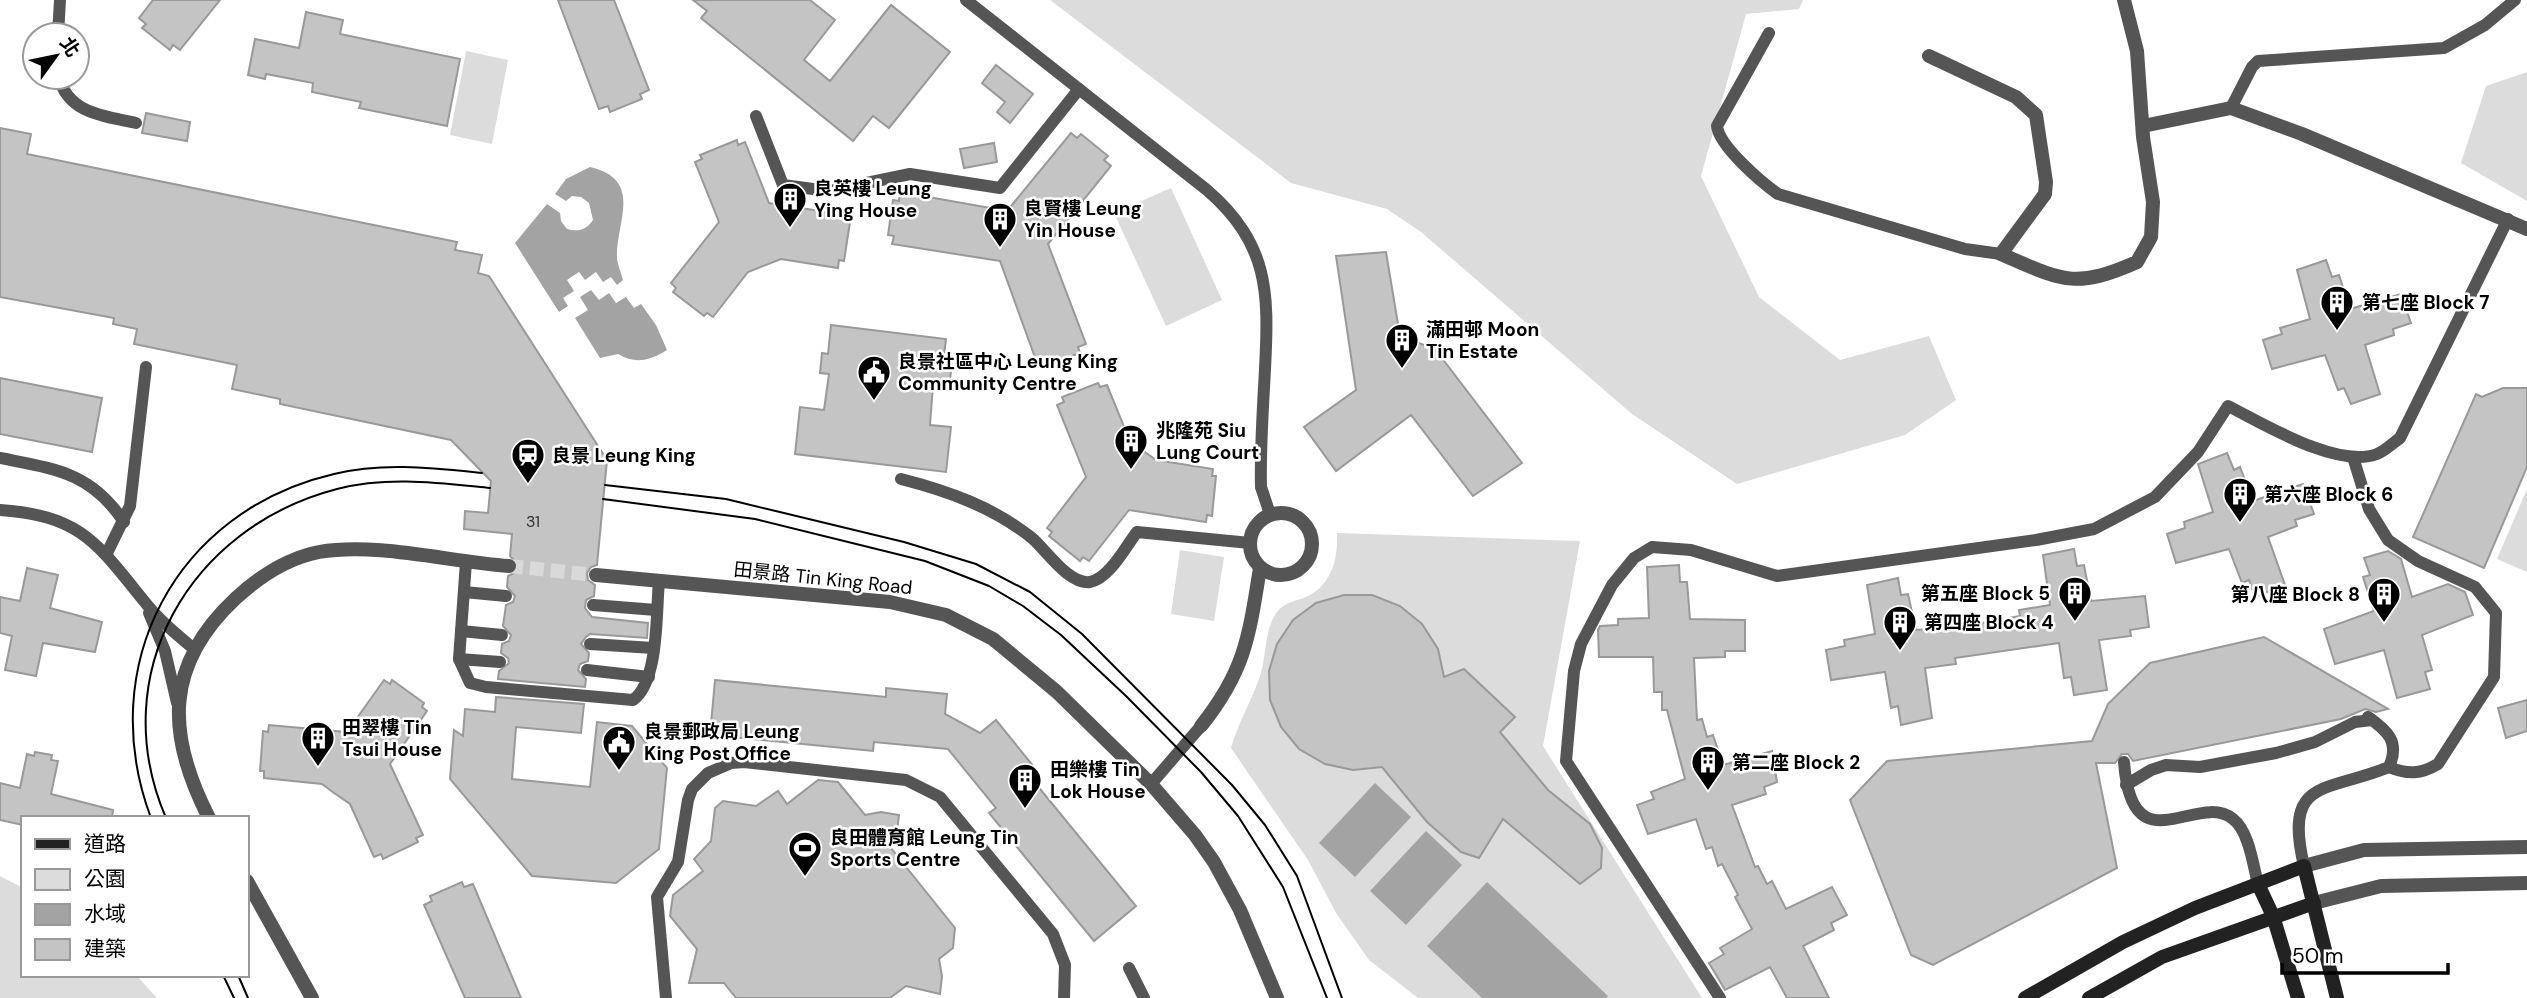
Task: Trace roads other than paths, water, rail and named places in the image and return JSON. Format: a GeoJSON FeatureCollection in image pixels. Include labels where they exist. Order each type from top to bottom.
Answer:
{"type":"FeatureCollection","features":[{"type":"Feature","properties":{"kind":"main road"},"geometry":{"type":"LineString","coordinates":[[2025,998],[2123,942],[2304,866],[2337,998]]}},
{"type":"Feature","properties":{"kind":"main road"},"geometry":{"type":"LineString","coordinates":[[2258,884],[2273,916],[2298,998]]}},
{"type":"Feature","properties":{"kind":"main road"},"geometry":{"type":"LineString","coordinates":[[2089,998],[2162,957],[2314,903]]}},
{"type":"Feature","properties":{"kind":"street"},"geometry":{"type":"LineString","coordinates":[[1929,56],[2016,97],[2036,115],[2045,170],[2045,194],[2001,254],[2069,279],[2090,280],[2137,262],[2151,237],[2153,202],[2137,51],[2124,0]]}},
{"type":"Feature","properties":{"kind":"street"},"geometry":{"type":"LineString","coordinates":[[2143,126],[2231,108],[2302,134],[2527,229]]}},
{"type":"Feature","properties":{"kind":"street"},"geometry":{"type":"LineString","coordinates":[[1270,514],[1292,514],[1302,521],[1312,540],[1312,551],[1308,561],[1291,575],[1269,574],[1253,559],[1250,543],[1254,528],[1270,514]]}},
{"type":"Feature","properties":{"kind":"street"},"geometry":{"type":"LineString","coordinates":[[208,816],[185,759],[179,736],[177,703],[180,685],[194,649],[210,626],[248,587],[295,559],[341,550],[509,566]]}},
{"type":"Feature","properties":{"kind":"street"},"geometry":{"type":"LineString","coordinates":[[1201,726],[1226,694],[1242,662],[1260,568]]}},
{"type":"Feature","properties":{"kind":"street","name":"田景路 Tin King Road"},"geometry":{"type":"LineString","coordinates":[[596,575],[890,602],[946,614],[969,624],[1034,669],[1151,784],[1214,862],[1240,910],[1277,998]]}},
{"type":"Feature","properties":{"kind":"street"},"geometry":{"type":"LineString","coordinates":[[2304,866],[2364,850],[2527,847]]}},
{"type":"Feature","properties":{"kind":"street"},"geometry":{"type":"LineString","coordinates":[[248,883],[312,998]]}},
{"type":"Feature","properties":{"kind":"street"},"geometry":{"type":"LineString","coordinates":[[2314,903],[2381,886],[2527,883]]}},
{"type":"Feature","properties":{"kind":"lane"},"geometry":{"type":"LineString","coordinates":[[59,21],[60,0]]}},
{"type":"Feature","properties":{"kind":"lane"},"geometry":{"type":"LineString","coordinates":[[966,0],[1226,206],[1253,244],[1262,266],[1268,300],[1261,487],[1270,514]]}},
{"type":"Feature","properties":{"kind":"lane"},"geometry":{"type":"LineString","coordinates":[[2231,108],[2252,67],[2258,61],[2444,48],[2485,25],[2515,0]]}},
{"type":"Feature","properties":{"kind":"lane"},"geometry":{"type":"LineString","coordinates":[[1769,33],[1717,126],[1720,138],[1765,185],[1779,194],[1952,245],[2001,254]]}},
{"type":"Feature","properties":{"kind":"lane"},"geometry":{"type":"LineString","coordinates":[[756,116],[783,185],[828,191],[910,174],[1000,188],[1079,89]]}},
{"type":"Feature","properties":{"kind":"lane"},"geometry":{"type":"LineString","coordinates":[[64,91],[66,96],[81,108],[136,123]]}},
{"type":"Feature","properties":{"kind":"lane"},"geometry":{"type":"LineString","coordinates":[[1720,998],[1566,761],[1574,671],[1581,644],[1612,585],[1634,558],[1652,547],[1690,550],[1777,576],[2036,540],[2094,529],[2155,497],[2197,452],[2228,406],[2324,450],[2353,457],[2377,453],[2400,438],[2508,219]]}},
{"type":"Feature","properties":{"kind":"lane"},"geometry":{"type":"LineString","coordinates":[[107,553],[124,522],[133,488],[146,368]]}},
{"type":"Feature","properties":{"kind":"lane"},"geometry":{"type":"LineString","coordinates":[[2304,866],[2297,824],[2307,799],[2319,787],[2353,780],[2389,767],[2404,774],[2425,772],[2438,764],[2494,677],[2496,613],[2475,587],[2418,561],[2388,540],[2369,509],[2353,457]]}},
{"type":"Feature","properties":{"kind":"lane"},"geometry":{"type":"LineString","coordinates":[[0,458],[59,470],[79,478],[97,489],[124,522]]}},
{"type":"Feature","properties":{"kind":"lane"},"geometry":{"type":"LineString","coordinates":[[901,479],[956,494],[998,516],[1030,537],[1071,576],[1082,582],[1093,582],[1103,575],[1137,532],[1250,543]]}},
{"type":"Feature","properties":{"kind":"lane"},"geometry":{"type":"LineString","coordinates":[[0,510],[49,517],[89,538],[107,553],[144,601],[194,649]]}},
{"type":"Feature","properties":{"kind":"lane"},"geometry":{"type":"LineString","coordinates":[[466,562],[459,659],[470,683],[486,688],[632,700],[639,696],[649,677],[659,581]]}},
{"type":"Feature","properties":{"kind":"lane"},"geometry":{"type":"LineString","coordinates":[[464,592],[506,596]]}},
{"type":"Feature","properties":{"kind":"lane"},"geometry":{"type":"LineString","coordinates":[[144,601],[164,651],[177,703]]}},
{"type":"Feature","properties":{"kind":"lane"},"geometry":{"type":"LineString","coordinates":[[593,605],[656,610]]}},
{"type":"Feature","properties":{"kind":"lane"},"geometry":{"type":"LineString","coordinates":[[461,631],[502,635]]}},
{"type":"Feature","properties":{"kind":"lane"},"geometry":{"type":"LineString","coordinates":[[590,644],[653,648]]}},
{"type":"Feature","properties":{"kind":"lane"},"geometry":{"type":"LineString","coordinates":[[459,659],[500,662]]}},
{"type":"Feature","properties":{"kind":"lane"},"geometry":{"type":"LineString","coordinates":[[587,670],[649,677]]}},
{"type":"Feature","properties":{"kind":"lane"},"geometry":{"type":"LineString","coordinates":[[2126,786],[2151,770],[2166,765],[2200,767],[2276,753],[2315,742],[2369,717],[2393,739],[2395,754],[2389,767]]}},
{"type":"Feature","properties":{"kind":"lane"},"geometry":{"type":"LineString","coordinates":[[1151,784],[1201,726]]}},
{"type":"Feature","properties":{"kind":"lane"},"geometry":{"type":"LineString","coordinates":[[666,998],[657,897],[678,862],[688,800],[692,789],[708,773],[731,763],[744,762],[906,780],[940,797],[1053,934],[1065,965],[1064,998]]}},
{"type":"Feature","properties":{"kind":"lane"},"geometry":{"type":"LineString","coordinates":[[2124,762],[2126,786],[2142,813],[2159,821],[2218,812],[2234,819],[2248,847],[2258,884]]}},
{"type":"Feature","properties":{"kind":"lane"},"geometry":{"type":"LineString","coordinates":[[1129,968],[1144,998]]}},
{"type":"Feature","properties":{"kind":"water"},"geometry":{"type":"Polygon","coordinates":[[[590,167],[607,173],[617,182],[622,192],[617,259],[623,280],[617,285],[611,277],[603,282],[596,272],[585,280],[579,272],[567,280],[574,291],[563,298],[568,306],[559,312],[515,243],[547,204],[560,213],[561,221],[567,229],[585,228],[593,220],[589,203],[581,197],[572,196],[566,201],[555,194],[566,179],[590,167]]]}},
{"type":"Feature","properties":{"kind":"water"},"geometry":{"type":"Polygon","coordinates":[[[591,290],[599,300],[609,293],[616,303],[626,297],[634,308],[641,304],[656,325],[667,350],[643,360],[618,354],[600,358],[575,318],[588,310],[580,297],[591,290]]]}},
{"type":"Feature","properties":{"kind":"water"},"geometry":{"type":"Polygon","coordinates":[[[1375,783],[1411,817],[1355,877],[1319,843],[1375,783]]]}},
{"type":"Feature","properties":{"kind":"water"},"geometry":{"type":"Polygon","coordinates":[[[1426,831],[1462,865],[1406,925],[1370,891],[1426,831]]]}},
{"type":"Feature","properties":{"kind":"water"},"geometry":{"type":"Polygon","coordinates":[[[1487,882],[1608,996],[1482,998],[1427,946],[1487,882]]]}},
{"type":"Feature","properties":{"kind":"tunnel"},"geometry":{"type":"LineString","coordinates":[[509,566],[596,575]]}},
{"type":"Feature","properties":{"kind":"tram line"},"geometry":{"type":"LineString","coordinates":[[150,816],[136,761],[133,705],[142,652],[162,603],[191,559],[230,522],[278,493],[334,474],[389,467],[482,473]]}},
{"type":"Feature","properties":{"kind":"tram line"},"geometry":{"type":"LineString","coordinates":[[165,816],[150,764],[146,711],[154,661],[173,614],[202,572],[240,536],[285,508],[337,489],[394,482],[490,488]]}},
{"type":"Feature","properties":{"kind":"tram line"},"geometry":{"type":"LineString","coordinates":[[605,485],[726,499],[904,542],[976,564],[1030,592],[1082,634],[1232,785],[1265,825],[1297,876],[1342,998]]}},
{"type":"Feature","properties":{"kind":"tram line"},"geometry":{"type":"LineString","coordinates":[[603,499],[755,519],[925,561],[989,586],[1023,606],[1061,635],[1126,696],[1201,772],[1238,816],[1283,887],[1327,998]]}},
{"type":"Feature","properties":{"kind":"tram line"},"geometry":{"type":"LineString","coordinates":[[224,977],[234,998]]}},
{"type":"Feature","properties":{"kind":"tram line"},"geometry":{"type":"LineString","coordinates":[[239,977],[248,998]]}},
{"type":"Feature","properties":{"kind":"place","name":"良英樓 Leung Ying House"},"geometry":{"type":"Point","coordinates":[790,229]}},
{"type":"Feature","properties":{"kind":"place","name":"良賢樓 Leung Yin House"},"geometry":{"type":"Point","coordinates":[1000,249]}},
{"type":"Feature","properties":{"kind":"place","name":"第七座 Block 7"},"geometry":{"type":"Point","coordinates":[2337,332]}},
{"type":"Feature","properties":{"kind":"place","name":"滿田邨 Moon Tin Estate"},"geometry":{"type":"Point","coordinates":[1402,370]}},
{"type":"Feature","properties":{"kind":"place","name":"良景社區中心 Leung King Community Centre"},"geometry":{"type":"Point","coordinates":[874,402]}},
{"type":"Feature","properties":{"kind":"place","name":"兆隆苑 Siu Lung Court"},"geometry":{"type":"Point","coordinates":[1131,471]}},
{"type":"Feature","properties":{"kind":"place","name":"良景 Leung King"},"geometry":{"type":"Point","coordinates":[528,485]}},
{"type":"Feature","properties":{"kind":"place","name":"第六座 Block 6"},"geometry":{"type":"Point","coordinates":[2240,524]}},
{"type":"Feature","properties":{"kind":"place","name":"第五座 Block 5"},"geometry":{"type":"Point","coordinates":[2075,623]}},
{"type":"Feature","properties":{"kind":"place","name":"第八座 Block 8"},"geometry":{"type":"Point","coordinates":[2384,624]}},
{"type":"Feature","properties":{"kind":"place","name":"第四座 Block 4"},"geometry":{"type":"Point","coordinates":[1900,652]}},
{"type":"Feature","properties":{"kind":"place","name":"田翠樓 Tin Tsui House"},"geometry":{"type":"Point","coordinates":[318,768]}},
{"type":"Feature","properties":{"kind":"place","name":"良景郵政局 Leung King Post Office"},"geometry":{"type":"Point","coordinates":[619,772]}},
{"type":"Feature","properties":{"kind":"place","name":"第二座 Block 2"},"geometry":{"type":"Point","coordinates":[1708,792]}},
{"type":"Feature","properties":{"kind":"place","name":"田樂樓 Tin Lok House"},"geometry":{"type":"Point","coordinates":[1025,810]}},
{"type":"Feature","properties":{"kind":"place","name":"良田體育館 Leung Tin Sports Centre"},"geometry":{"type":"Point","coordinates":[805,878]}}]}
